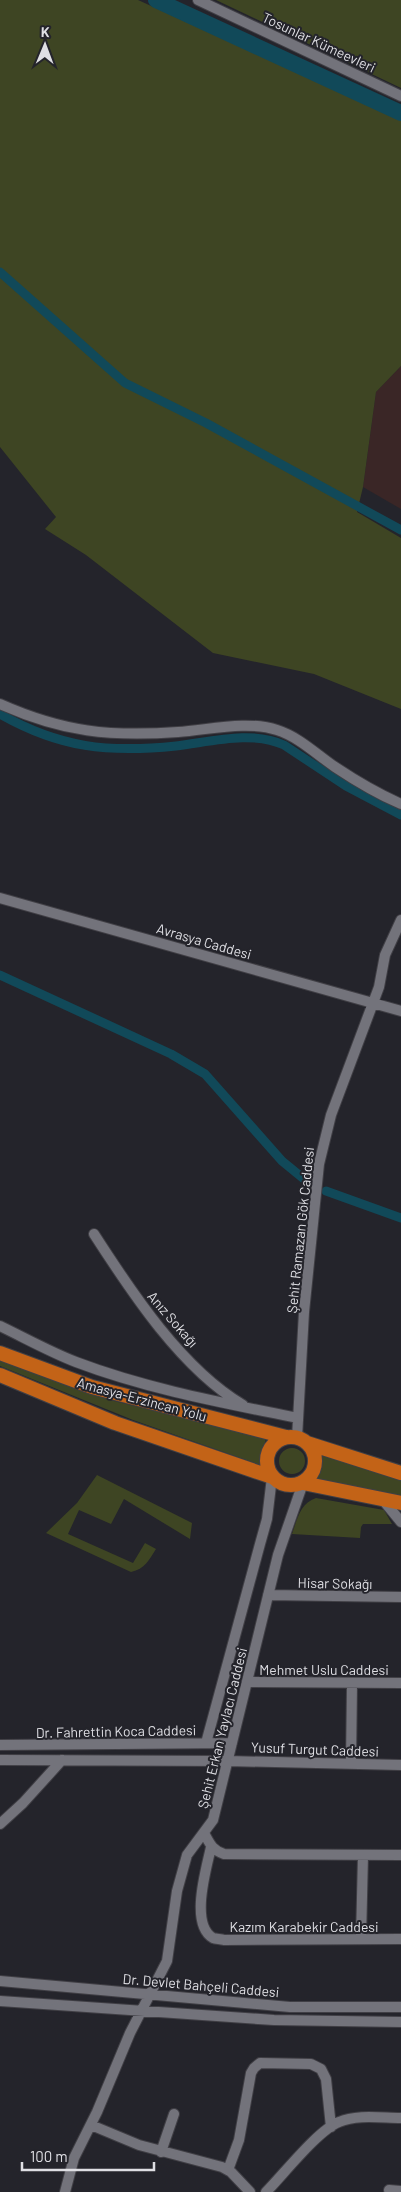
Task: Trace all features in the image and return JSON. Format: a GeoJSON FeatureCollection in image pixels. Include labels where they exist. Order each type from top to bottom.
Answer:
{"type":"FeatureCollection","features":[{"type":"Feature","properties":{"kind":"highway","name":"Amasya-Erzincan Yolu"},"geometry":{"type":"LineString","coordinates":[[0,1353],[92,1387],[297,1439],[401,1473]]}},
{"type":"Feature","properties":{"kind":"highway","name":"Amasya-Erzincan Yolu"},"geometry":{"type":"LineString","coordinates":[[0,1375],[137,1431],[272,1477]]}},
{"type":"Feature","properties":{"kind":"highway"},"geometry":{"type":"LineString","coordinates":[[303,1483],[310,1477],[316,1464],[314,1452],[297,1439],[275,1443],[268,1453],[267,1466],[272,1477],[287,1486],[303,1483],[401,1503]]}},
{"type":"Feature","properties":{"kind":"street","name":"Tosunlar Kümeevleri"},"geometry":{"type":"LineString","coordinates":[[198,0],[401,96]]}},
{"type":"Feature","properties":{"kind":"street"},"geometry":{"type":"LineString","coordinates":[[0,704],[34,719],[83,731],[133,734],[249,726],[277,730],[307,746],[358,782],[401,804]]}},
{"type":"Feature","properties":{"kind":"street","name":"Avrasya Caddesi"},"geometry":{"type":"LineString","coordinates":[[0,898],[401,1011]]}},
{"type":"Feature","properties":{"kind":"street","name":"Şehit Ramazan Gök Caddesi"},"geometry":{"type":"LineString","coordinates":[[297,1439],[304,1312],[318,1164],[331,1115],[373,1003],[385,956],[401,920]]}},
{"type":"Feature","properties":{"kind":"street","name":"Anız Sokağı"},"geometry":{"type":"LineString","coordinates":[[94,1234],[142,1305],[171,1341],[218,1388],[248,1408]]}},
{"type":"Feature","properties":{"kind":"street"},"geometry":{"type":"LineString","coordinates":[[0,1326],[78,1363],[178,1392],[298,1418]]}},
{"type":"Feature","properties":{"kind":"street","name":"Şehit Erkan Yaylacı Caddesi"},"geometry":{"type":"LineString","coordinates":[[206,1743],[260,1544],[268,1510],[272,1477]]}},
{"type":"Feature","properties":{"kind":"street","name":"Şehit Erkan Yaylacı Caddesi"},"geometry":{"type":"LineString","coordinates":[[65,2192],[74,2158],[92,2125],[130,2033],[151,1995],[167,1960],[181,1871],[191,1847],[214,1820],[281,1543],[303,1483]]}},
{"type":"Feature","properties":{"kind":"street"},"geometry":{"type":"LineString","coordinates":[[383,1500],[401,1522]]}},
{"type":"Feature","properties":{"kind":"street","name":"Hisar Sokağı"},"geometry":{"type":"LineString","coordinates":[[268,1596],[401,1597]]}},
{"type":"Feature","properties":{"kind":"street","name":"Mehmet Uslu Caddesi"},"geometry":{"type":"LineString","coordinates":[[247,1682],[401,1683]]}},
{"type":"Feature","properties":{"kind":"street"},"geometry":{"type":"LineString","coordinates":[[351,1764],[352,1683]]}},
{"type":"Feature","properties":{"kind":"street","name":"Dr. Fahrettin Koca Caddesi"},"geometry":{"type":"LineString","coordinates":[[0,1745],[232,1743]]}},
{"type":"Feature","properties":{"kind":"street","name":"Dr. Fahrettin Koca Caddesi"},"geometry":{"type":"LineString","coordinates":[[0,1760],[228,1761]]}},
{"type":"Feature","properties":{"kind":"street"},"geometry":{"type":"LineString","coordinates":[[0,1824],[23,1803],[62,1760]]}},
{"type":"Feature","properties":{"kind":"street","name":"Yusuf Turgut Caddesi"},"geometry":{"type":"LineString","coordinates":[[228,1761],[401,1765]]}},
{"type":"Feature","properties":{"kind":"street"},"geometry":{"type":"LineString","coordinates":[[204,1833],[211,1847],[224,1854],[401,1855]]}},
{"type":"Feature","properties":{"kind":"street","name":"Kazım Karabekir Caddesi"},"geometry":{"type":"LineString","coordinates":[[211,1847],[200,1908],[206,1931],[213,1938],[224,1940],[401,1939]]}},
{"type":"Feature","properties":{"kind":"street"},"geometry":{"type":"LineString","coordinates":[[361,1939],[363,1855]]}},
{"type":"Feature","properties":{"kind":"street","name":"Dr. Devlet Bahçeli Caddesi"},"geometry":{"type":"LineString","coordinates":[[0,1981],[290,2007],[401,2007]]}},
{"type":"Feature","properties":{"kind":"street","name":"Dr. Devlet Bahçeli Caddesi"},"geometry":{"type":"LineString","coordinates":[[0,2000],[274,2020],[401,2022]]}},
{"type":"Feature","properties":{"kind":"street"},"geometry":{"type":"LineString","coordinates":[[228,2170],[239,2140],[251,2074],[260,2063],[311,2064],[321,2069],[326,2079],[331,2126]]}},
{"type":"Feature","properties":{"kind":"street"},"geometry":{"type":"LineString","coordinates":[[161,2152],[174,2114]]}},
{"type":"Feature","properties":{"kind":"street"},"geometry":{"type":"LineString","coordinates":[[266,2192],[331,2126],[351,2119],[401,2118]]}},
{"type":"Feature","properties":{"kind":"street"},"geometry":{"type":"LineString","coordinates":[[92,2125],[139,2145],[214,2164],[228,2170],[250,2192]]}},
{"type":"Feature","properties":{"kind":"street"},"geometry":{"type":"LineString","coordinates":[[389,2190],[401,2191]]}},
{"type":"Feature","properties":{"kind":"shaded area"},"geometry":{"type":"Polygon","coordinates":[[[401,366],[401,509],[363,487],[376,392],[401,366]]]}},
{"type":"Feature","properties":{"kind":"green space"},"geometry":{"type":"Polygon","coordinates":[[[0,0],[138,0],[401,120],[401,366],[376,392],[363,487],[357,512],[401,538],[401,709],[314,674],[213,653],[86,555],[45,529],[56,517],[0,447],[0,0]]]}},
{"type":"Feature","properties":{"kind":"green space"},"geometry":{"type":"Polygon","coordinates":[[[216,0],[401,0],[401,88],[216,0]]]}},
{"type":"Feature","properties":{"kind":"green space"},"geometry":{"type":"Polygon","coordinates":[[[0,1359],[110,1400],[266,1438],[260,1465],[133,1420],[0,1366],[0,1359]]]}},
{"type":"Feature","properties":{"kind":"green space"},"geometry":{"type":"Polygon","coordinates":[[[292,1448],[301,1452],[305,1461],[301,1470],[292,1474],[283,1470],[279,1461],[283,1452],[292,1448]]]}},
{"type":"Feature","properties":{"kind":"green space"},"geometry":{"type":"Polygon","coordinates":[[[322,1455],[401,1480],[401,1496],[316,1481],[322,1455]]]}},
{"type":"Feature","properties":{"kind":"green space"},"geometry":{"type":"Polygon","coordinates":[[[97,1475],[192,1523],[190,1539],[124,1499],[111,1524],[79,1510],[68,1534],[133,1563],[145,1543],[156,1549],[146,1564],[136,1571],[131,1572],[46,1533],[77,1503],[97,1475]]]}},
{"type":"Feature","properties":{"kind":"green space"},"geometry":{"type":"Polygon","coordinates":[[[316,1498],[384,1510],[392,1524],[363,1524],[360,1538],[292,1534],[303,1508],[316,1498]]]}},
{"type":"Feature","properties":{"kind":"waterway"},"geometry":{"type":"LineString","coordinates":[[156,0],[401,113]]}},
{"type":"Feature","properties":{"kind":"waterway"},"geometry":{"type":"LineString","coordinates":[[0,272],[125,383],[206,423],[401,530]]}},
{"type":"Feature","properties":{"kind":"waterway"},"geometry":{"type":"LineString","coordinates":[[0,714],[43,734],[64,741],[106,748],[128,749],[176,746],[230,738],[258,738],[271,741],[284,745],[346,786],[401,815]]}},
{"type":"Feature","properties":{"kind":"waterway"},"geometry":{"type":"LineString","coordinates":[[0,975],[171,1054],[205,1074],[282,1161],[304,1179]]}},
{"type":"Feature","properties":{"kind":"waterway"},"geometry":{"type":"LineString","coordinates":[[326,1191],[401,1218]]}}]}
